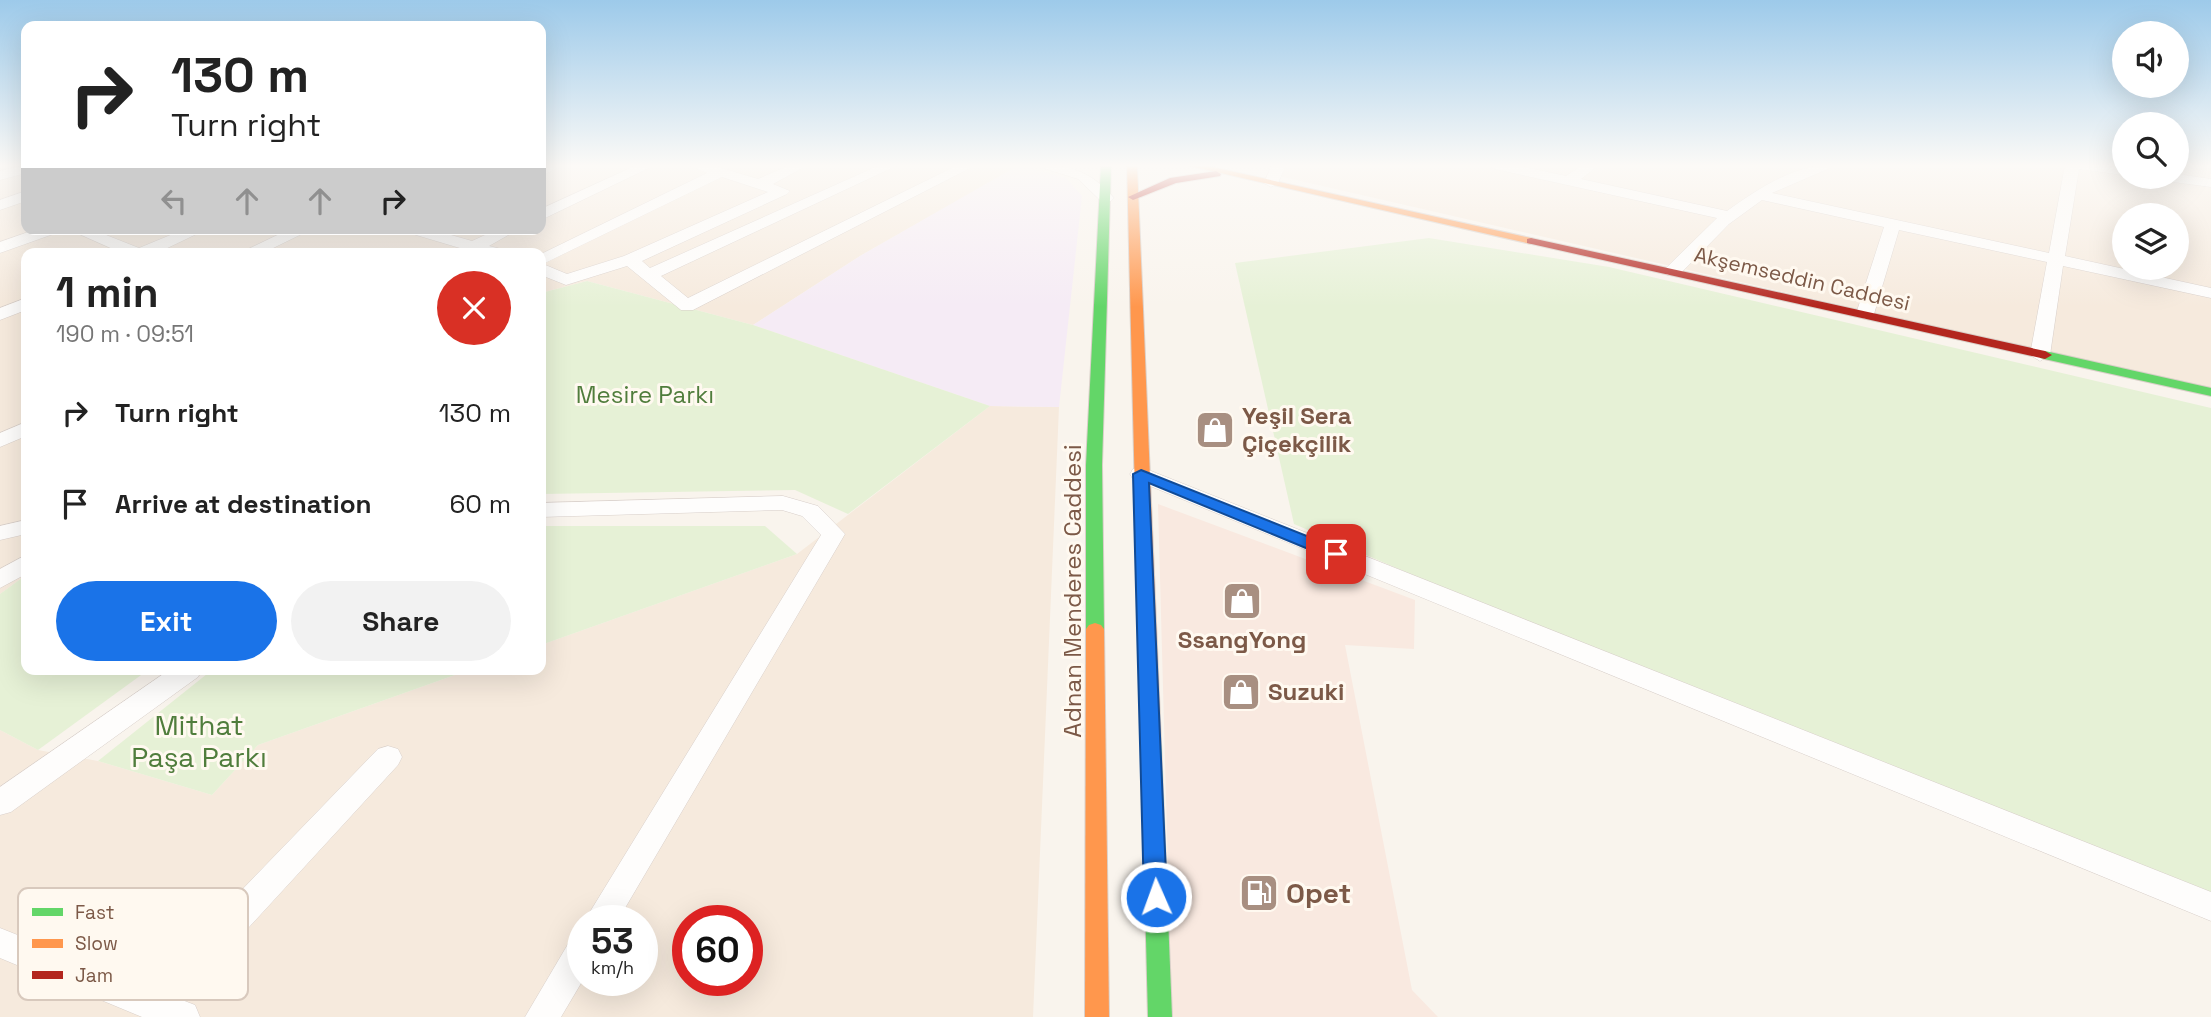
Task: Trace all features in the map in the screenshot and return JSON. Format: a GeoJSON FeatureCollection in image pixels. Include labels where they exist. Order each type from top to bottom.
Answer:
{"type":"FeatureCollection","features":[{"type":"Feature","properties":{"kind":"main road","name":"Adnan Menderes Caddesi"},"geometry":{"type":"LineString","coordinates":[[1097,1017],[1094,464],[1105,212]]}},
{"type":"Feature","properties":{"kind":"main road"},"geometry":{"type":"LineString","coordinates":[[1133,212],[1160,1017]]}},
{"type":"Feature","properties":{"kind":"main road","name":"Akşemseddin Caddesi"},"geometry":{"type":"LineString","coordinates":[[1406,212],[2211,392]]}},
{"type":"Feature","properties":{"kind":"street"},"geometry":{"type":"LineString","coordinates":[[546,258],[639,212]]}},
{"type":"Feature","properties":{"kind":"street"},"geometry":{"type":"LineString","coordinates":[[546,271],[566,280],[630,260],[735,212]]}},
{"type":"Feature","properties":{"kind":"street"},"geometry":{"type":"LineString","coordinates":[[649,275],[787,212]]}},
{"type":"Feature","properties":{"kind":"street"},"geometry":{"type":"LineString","coordinates":[[630,260],[687,306],[874,212]]}},
{"type":"Feature","properties":{"kind":"street"},"geometry":{"type":"LineString","coordinates":[[1714,212],[1730,216]]}},
{"type":"Feature","properties":{"kind":"street"},"geometry":{"type":"LineString","coordinates":[[1673,271],[1735,212]]}},
{"type":"Feature","properties":{"kind":"street"},"geometry":{"type":"LineString","coordinates":[[1843,212],[2211,293]]}},
{"type":"Feature","properties":{"kind":"street"},"geometry":{"type":"LineString","coordinates":[[2040,355],[2066,212]]}},
{"type":"Feature","properties":{"kind":"street"},"geometry":{"type":"LineString","coordinates":[[1866,314],[1893,223]]}},
{"type":"Feature","properties":{"kind":"street"},"geometry":{"type":"LineString","coordinates":[[0,248],[37,235]]}},
{"type":"Feature","properties":{"kind":"street"},"geometry":{"type":"LineString","coordinates":[[91,235],[125,248]]}},
{"type":"Feature","properties":{"kind":"street"},"geometry":{"type":"LineString","coordinates":[[154,248],[185,235]]}},
{"type":"Feature","properties":{"kind":"street"},"geometry":{"type":"LineString","coordinates":[[260,248],[290,235]]}},
{"type":"Feature","properties":{"kind":"street"},"geometry":{"type":"LineString","coordinates":[[434,235],[481,248]]}},
{"type":"Feature","properties":{"kind":"street"},"geometry":{"type":"LineString","coordinates":[[475,246],[498,235]]}},
{"type":"Feature","properties":{"kind":"street"},"geometry":{"type":"LineString","coordinates":[[0,314],[21,305]]}},
{"type":"Feature","properties":{"kind":"street"},"geometry":{"type":"LineString","coordinates":[[0,442],[21,431]]}},
{"type":"Feature","properties":{"kind":"street"},"geometry":{"type":"LineString","coordinates":[[1141,474],[2211,907]]}},
{"type":"Feature","properties":{"kind":"street"},"geometry":{"type":"LineString","coordinates":[[546,510],[783,503],[810,511],[833,534],[609,905]]}},
{"type":"Feature","properties":{"kind":"street"},"geometry":{"type":"LineString","coordinates":[[0,533],[21,528]]}},
{"type":"Feature","properties":{"kind":"street"},"geometry":{"type":"LineString","coordinates":[[0,580],[21,566]]}},
{"type":"Feature","properties":{"kind":"street"},"geometry":{"type":"LineString","coordinates":[[0,803],[182,675]]}},
{"type":"Feature","properties":{"kind":"street"},"geometry":{"type":"LineString","coordinates":[[248,919],[388,757]]}},
{"type":"Feature","properties":{"kind":"street"},"geometry":{"type":"LineString","coordinates":[[0,943],[18,950]]}},
{"type":"Feature","properties":{"kind":"street"},"geometry":{"type":"LineString","coordinates":[[542,1017],[567,976]]}},
{"type":"Feature","properties":{"kind":"street"},"geometry":{"type":"LineString","coordinates":[[141,1000],[168,1011]]}},
{"type":"Feature","properties":{"kind":"shaded area"},"geometry":{"type":"Polygon","coordinates":[[[0,212],[21,212],[21,235],[546,235],[546,212],[937,212],[860,256],[753,325],[587,281],[546,292],[546,248],[21,248],[21,579],[0,594],[0,212]]]}},
{"type":"Feature","properties":{"kind":"shaded area"},"geometry":{"type":"Polygon","coordinates":[[[936,212],[1080,212],[1059,407],[990,406],[753,325],[860,256],[936,212]]]}},
{"type":"Feature","properties":{"kind":"shaded area"},"geometry":{"type":"Polygon","coordinates":[[[1438,212],[2112,212],[2112,280],[2189,280],[2189,212],[2211,212],[2211,390],[1438,212]]]}},
{"type":"Feature","properties":{"kind":"shaded area"},"geometry":{"type":"Polygon","coordinates":[[[990,406],[1059,407],[1033,1017],[0,1017],[0,730],[38,750],[98,761],[212,795],[258,745],[455,675],[546,675],[546,643],[797,554],[990,406]]]}},
{"type":"Feature","properties":{"kind":"shaded area"},"geometry":{"type":"Polygon","coordinates":[[[1158,504],[1415,600],[1414,649],[1345,645],[1412,990],[1438,1017],[1172,1017],[1158,504]]]}},
{"type":"Feature","properties":{"kind":"green space"},"geometry":{"type":"Polygon","coordinates":[[[1429,238],[1609,267],[2211,408],[2211,893],[1780,733],[1294,524],[1235,263],[1429,238]]]}},
{"type":"Feature","properties":{"kind":"green space","name":"Mesire Parkı"},"geometry":{"type":"Polygon","coordinates":[[[587,281],[753,325],[990,406],[848,514],[795,490],[546,494],[546,292],[587,281]]]}},
{"type":"Feature","properties":{"kind":"green space"},"geometry":{"type":"Polygon","coordinates":[[[546,526],[765,526],[797,554],[546,643],[546,526]]]}},
{"type":"Feature","properties":{"kind":"green space"},"geometry":{"type":"Polygon","coordinates":[[[21,579],[21,675],[141,675],[38,750],[0,730],[0,594],[21,579]]]}},
{"type":"Feature","properties":{"kind":"green space","name":"Mithat Paşa Parkı"},"geometry":{"type":"Polygon","coordinates":[[[206,675],[455,675],[258,745],[212,795],[98,761],[206,675]]]}},
{"type":"Feature","properties":{"kind":"traffic: fast"},"geometry":{"type":"LineString","coordinates":[[1095,629],[1094,465],[1104,212]]}},
{"type":"Feature","properties":{"kind":"traffic: fast"},"geometry":{"type":"LineString","coordinates":[[2045,355],[2211,392]]}},
{"type":"Feature","properties":{"kind":"traffic: fast"},"geometry":{"type":"LineString","coordinates":[[1151,743],[1160,1017]]}},
{"type":"Feature","properties":{"kind":"traffic: slow"},"geometry":{"type":"LineString","coordinates":[[1134,212],[1151,743]]}},
{"type":"Feature","properties":{"kind":"traffic: slow"},"geometry":{"type":"LineString","coordinates":[[1403,212],[1531,241]]}},
{"type":"Feature","properties":{"kind":"traffic: slow"},"geometry":{"type":"LineString","coordinates":[[1095,629],[1097,1017]]}},
{"type":"Feature","properties":{"kind":"traffic: jam"},"geometry":{"type":"LineString","coordinates":[[1531,241],[2045,355]]}},
{"type":"Feature","properties":{"kind":"place","name":"Yeşil Sera Çiçekçilik"},"geometry":{"type":"Point","coordinates":[1215,430]}},
{"type":"Feature","properties":{"kind":"place","name":"SsangYong"},"geometry":{"type":"Point","coordinates":[1242,601]}},
{"type":"Feature","properties":{"kind":"place","name":"Suzuki"},"geometry":{"type":"Point","coordinates":[1241,692]}},
{"type":"Feature","properties":{"kind":"place","name":"Opet"},"geometry":{"type":"Point","coordinates":[1259,893]}},
{"type":"Feature","properties":{"kind":"route"},"geometry":{"type":"LineString","coordinates":[[1156,897],[1141,474],[1336,554]]}}]}
